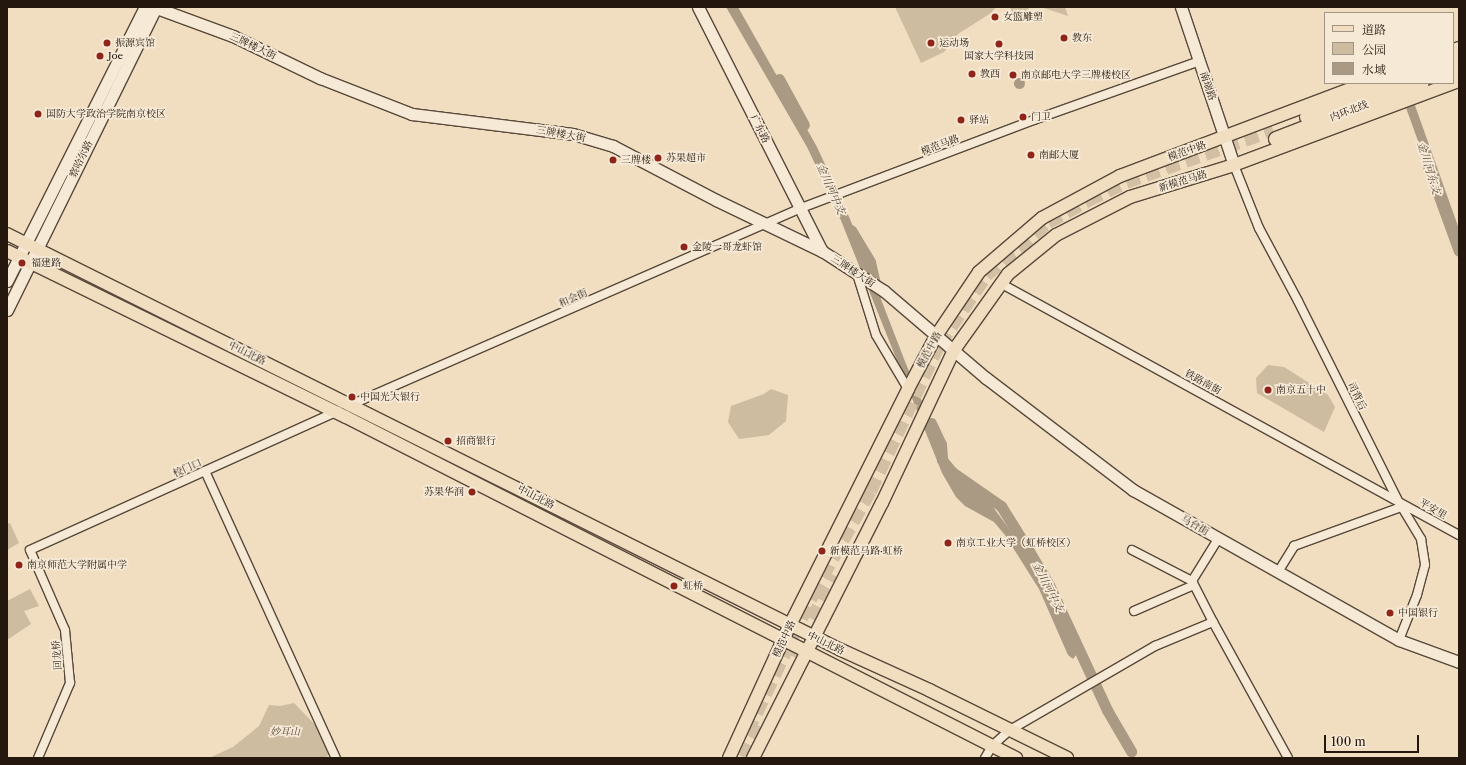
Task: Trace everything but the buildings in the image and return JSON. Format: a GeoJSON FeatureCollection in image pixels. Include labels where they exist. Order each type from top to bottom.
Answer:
{"type":"FeatureCollection","features":[{"type":"Feature","properties":{"kind":"highway","name":"内环北线"},"geometry":{"type":"LineString","coordinates":[[1391,84],[1274,134],[1385,103],[1426,87]]}},
{"type":"Feature","properties":{"kind":"main road","name":"模范中路"},"geometry":{"type":"LineString","coordinates":[[729,758],[790,625],[908,388],[936,336],[979,272],[1042,218],[1120,176],[1363,84]]}},
{"type":"Feature","properties":{"kind":"main road"},"geometry":{"type":"LineString","coordinates":[[1426,87],[1442,84]]}},
{"type":"Feature","properties":{"kind":"main road","name":"新模范马路"},"geometry":{"type":"LineString","coordinates":[[954,350],[1000,283],[1017,266],[1056,235],[1123,200],[1234,165],[1385,103]]}},
{"type":"Feature","properties":{"kind":"main road","name":"中山北路"},"geometry":{"type":"LineString","coordinates":[[7,234],[812,636],[1067,758]]}},
{"type":"Feature","properties":{"kind":"main road","name":"中山北路"},"geometry":{"type":"LineString","coordinates":[[7,251],[336,412],[1016,758]]}},
{"type":"Feature","properties":{"kind":"main road"},"geometry":{"type":"LineString","coordinates":[[753,758],[812,636],[882,503],[954,350]]}},
{"type":"Feature","properties":{"kind":"street","name":"三牌楼大街"},"geometry":{"type":"LineString","coordinates":[[153,7],[233,36],[320,78],[412,114],[573,134],[613,146],[822,251],[884,291],[954,350]]}},
{"type":"Feature","properties":{"kind":"street","name":"察哈尔路"},"geometry":{"type":"LineString","coordinates":[[7,281],[24,243],[153,7]]}},
{"type":"Feature","properties":{"kind":"street","name":"察哈尔路"},"geometry":{"type":"LineString","coordinates":[[7,310],[153,7]]}},
{"type":"Feature","properties":{"kind":"street","name":"广东路"},"geometry":{"type":"LineString","coordinates":[[698,7],[822,251]]}},
{"type":"Feature","properties":{"kind":"street","name":"南瑞路"},"geometry":{"type":"LineString","coordinates":[[1181,7],[1234,165]]}},
{"type":"Feature","properties":{"kind":"street","name":"模范马路"},"geometry":{"type":"LineString","coordinates":[[801,208],[843,191],[1200,61]]}},
{"type":"Feature","properties":{"kind":"street","name":"司背后"},"geometry":{"type":"LineString","coordinates":[[1234,165],[1259,228],[1298,301],[1401,507],[1421,539],[1425,565],[1417,596],[1399,640]]}},
{"type":"Feature","properties":{"kind":"street","name":"和会街"},"geometry":{"type":"LineString","coordinates":[[352,405],[801,208]]}},
{"type":"Feature","properties":{"kind":"street"},"geometry":{"type":"LineString","coordinates":[[857,274],[876,335],[908,388]]}},
{"type":"Feature","properties":{"kind":"street","name":"铁路南街"},"geometry":{"type":"LineString","coordinates":[[1000,283],[1397,499]]}},
{"type":"Feature","properties":{"kind":"street","name":"马台街"},"geometry":{"type":"LineString","coordinates":[[954,350],[986,378],[1133,490],[1399,640],[1459,662]]}},
{"type":"Feature","properties":{"kind":"street","name":"校门口"},"geometry":{"type":"LineString","coordinates":[[30,550],[352,405]]}},
{"type":"Feature","properties":{"kind":"street"},"geometry":{"type":"LineString","coordinates":[[205,471],[336,758]]}},
{"type":"Feature","properties":{"kind":"street","name":"平安里"},"geometry":{"type":"LineString","coordinates":[[1397,499],[1459,536]]}},
{"type":"Feature","properties":{"kind":"street"},"geometry":{"type":"LineString","coordinates":[[1278,572],[1294,546],[1401,507]]}},
{"type":"Feature","properties":{"kind":"street"},"geometry":{"type":"LineString","coordinates":[[1134,611],[1193,583],[1218,538]]}},
{"type":"Feature","properties":{"kind":"street","name":"回龙桥"},"geometry":{"type":"LineString","coordinates":[[30,550],[65,630],[70,683],[38,758]]}},
{"type":"Feature","properties":{"kind":"street"},"geometry":{"type":"LineString","coordinates":[[1132,550],[1193,583],[1288,758]]}},
{"type":"Feature","properties":{"kind":"street"},"geometry":{"type":"LineString","coordinates":[[985,758],[992,746],[1010,730],[1155,646],[1213,622]]}},
{"type":"Feature","properties":{"kind":"green space","name":"运动场"},"geometry":{"type":"Polygon","coordinates":[[[895,7],[996,7],[991,13],[958,34],[944,52],[921,63],[895,7]]]}},
{"type":"Feature","properties":{"kind":"green space"},"geometry":{"type":"Polygon","coordinates":[[[1010,7],[1028,7],[1032,17],[1016,22],[1010,7]]]}},
{"type":"Feature","properties":{"kind":"green space"},"geometry":{"type":"Polygon","coordinates":[[[1041,7],[1065,7],[1068,16],[1041,7]]]}},
{"type":"Feature","properties":{"kind":"green space"},"geometry":{"type":"Polygon","coordinates":[[[1268,365],[1284,367],[1328,395],[1335,407],[1324,432],[1257,393],[1256,378],[1268,365]]]}},
{"type":"Feature","properties":{"kind":"green space"},"geometry":{"type":"Polygon","coordinates":[[[771,389],[788,395],[786,421],[769,435],[739,439],[728,422],[731,406],[764,394],[771,389]]]}},
{"type":"Feature","properties":{"kind":"green space"},"geometry":{"type":"Polygon","coordinates":[[[10,523],[19,543],[7,550],[7,524],[10,523]]]}},
{"type":"Feature","properties":{"kind":"green space"},"geometry":{"type":"Polygon","coordinates":[[[30,589],[39,606],[24,611],[31,624],[7,640],[7,601],[30,589]]]}},
{"type":"Feature","properties":{"kind":"green space","name":"妙耳山"},"geometry":{"type":"Polygon","coordinates":[[[294,703],[328,738],[330,755],[324,758],[209,758],[233,747],[259,726],[269,705],[280,706],[294,703]]]}},
{"type":"Feature","properties":{"kind":"water"},"geometry":{"type":"Polygon","coordinates":[[[726,7],[738,7],[817,147],[850,219],[906,364],[948,463],[962,480],[987,499],[1013,534],[1041,578],[1067,631],[1076,655],[1073,659],[1068,655],[1039,589],[1005,535],[994,522],[965,506],[956,497],[942,473],[836,208],[807,147],[726,7]]]}},
{"type":"Feature","properties":{"kind":"water"},"geometry":{"type":"Polygon","coordinates":[[[1019,77],[1023,79],[1025,83],[1023,87],[1019,89],[1015,87],[1013,83],[1015,79],[1019,77]]]}},
{"type":"Feature","properties":{"kind":"water"},"geometry":{"type":"Polygon","coordinates":[[[1397,84],[1407,84],[1459,229],[1459,254],[1397,84]]]}},
{"type":"Feature","properties":{"kind":"waterway","name":"金川河中支"},"geometry":{"type":"LineString","coordinates":[[779,79],[804,125]]}},
{"type":"Feature","properties":{"kind":"waterway","name":"金川河东支"},"geometry":{"type":"LineString","coordinates":[[1428,166],[1459,251]]}},
{"type":"Feature","properties":{"kind":"waterway","name":"金川河中支"},"geometry":{"type":"LineString","coordinates":[[851,230],[870,262],[877,293]]}},
{"type":"Feature","properties":{"kind":"waterway","name":"金川河中支"},"geometry":{"type":"LineString","coordinates":[[931,423],[941,444],[942,460],[952,472],[1001,506],[1022,539],[1049,585],[1107,710],[1131,751]]}},
{"type":"Feature","properties":{"kind":"tunnel"},"geometry":{"type":"LineString","coordinates":[[747,732],[812,595],[870,491],[939,344],[986,275],[1048,222],[1088,200],[1126,182],[1273,130]]}},
{"type":"Feature","properties":{"kind":"tunnel"},"geometry":{"type":"LineString","coordinates":[[794,657],[834,575]]}},
{"type":"Feature","properties":{"kind":"tunnel"},"geometry":{"type":"LineString","coordinates":[[745,758],[762,722]]}},
{"type":"Feature","properties":{"kind":"place","name":"女篮雕塑"},"geometry":{"type":"Point","coordinates":[995,17]}},
{"type":"Feature","properties":{"kind":"place","name":"教东"},"geometry":{"type":"Point","coordinates":[1064,38]}},
{"type":"Feature","properties":{"kind":"place","name":"振源宾馆"},"geometry":{"type":"Point","coordinates":[107,43]}},
{"type":"Feature","properties":{"kind":"place","name":"运动场"},"geometry":{"type":"Point","coordinates":[931,43]}},
{"type":"Feature","properties":{"kind":"place","name":"国家大学科技园"},"geometry":{"type":"Point","coordinates":[999,44]}},
{"type":"Feature","properties":{"kind":"place","name":"Joe"},"geometry":{"type":"Point","coordinates":[100,56]}},
{"type":"Feature","properties":{"kind":"place","name":"教西"},"geometry":{"type":"Point","coordinates":[972,74]}},
{"type":"Feature","properties":{"kind":"place","name":"南京邮电大学三牌楼校区"},"geometry":{"type":"Point","coordinates":[1013,75]}},
{"type":"Feature","properties":{"kind":"place","name":"国防大学政治学院南京校区"},"geometry":{"type":"Point","coordinates":[38,114]}},
{"type":"Feature","properties":{"kind":"place","name":"门卫"},"geometry":{"type":"Point","coordinates":[1023,117]}},
{"type":"Feature","properties":{"kind":"place","name":"驿站"},"geometry":{"type":"Point","coordinates":[961,120]}},
{"type":"Feature","properties":{"kind":"place","name":"南邮大厦"},"geometry":{"type":"Point","coordinates":[1031,155]}},
{"type":"Feature","properties":{"kind":"place","name":"苏果超市"},"geometry":{"type":"Point","coordinates":[658,158]}},
{"type":"Feature","properties":{"kind":"place","name":"三牌楼"},"geometry":{"type":"Point","coordinates":[613,160]}},
{"type":"Feature","properties":{"kind":"place","name":"金陵一哥龙虾馆"},"geometry":{"type":"Point","coordinates":[684,247]}},
{"type":"Feature","properties":{"kind":"place","name":"福建路"},"geometry":{"type":"Point","coordinates":[22,263]}},
{"type":"Feature","properties":{"kind":"place","name":"南京五十中"},"geometry":{"type":"Point","coordinates":[1268,390]}},
{"type":"Feature","properties":{"kind":"place","name":"中国光大银行"},"geometry":{"type":"Point","coordinates":[352,397]}},
{"type":"Feature","properties":{"kind":"place","name":"招商银行"},"geometry":{"type":"Point","coordinates":[448,441]}},
{"type":"Feature","properties":{"kind":"place","name":"苏果华润"},"geometry":{"type":"Point","coordinates":[472,492]}},
{"type":"Feature","properties":{"kind":"place","name":"南京工业大学（虹桥校区）"},"geometry":{"type":"Point","coordinates":[948,543]}},
{"type":"Feature","properties":{"kind":"place","name":"新模范马路·虹桥"},"geometry":{"type":"Point","coordinates":[822,551]}},
{"type":"Feature","properties":{"kind":"place","name":"南京师范大学附属中学"},"geometry":{"type":"Point","coordinates":[19,565]}},
{"type":"Feature","properties":{"kind":"place","name":"虹桥"},"geometry":{"type":"Point","coordinates":[674,586]}},
{"type":"Feature","properties":{"kind":"place","name":"中国银行"},"geometry":{"type":"Point","coordinates":[1390,613]}}]}
